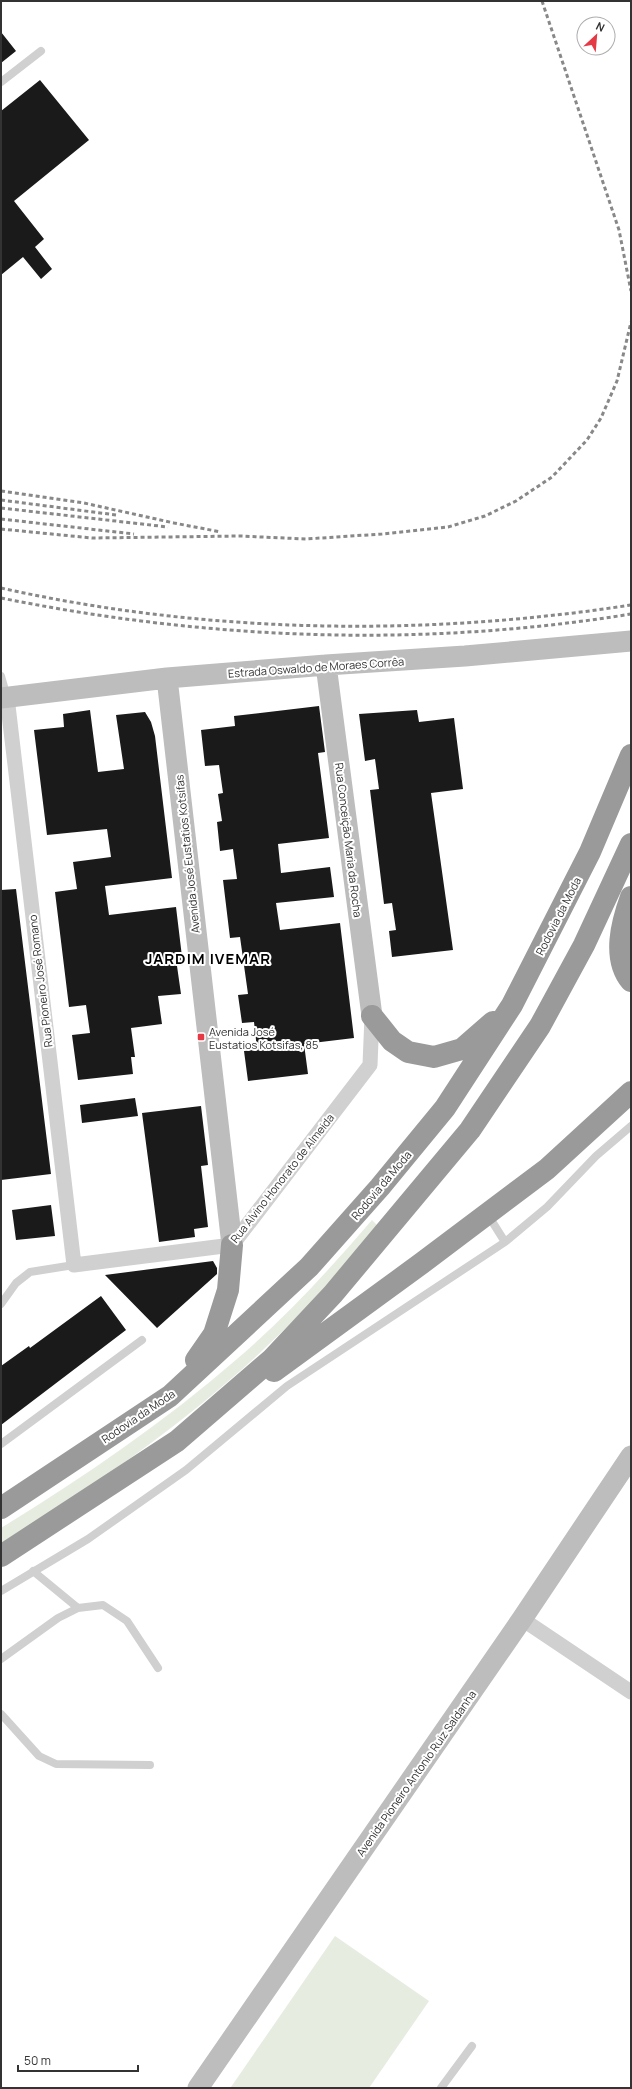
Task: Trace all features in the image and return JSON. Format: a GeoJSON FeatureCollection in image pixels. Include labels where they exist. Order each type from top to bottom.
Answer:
{"type":"FeatureCollection","features":[{"type":"Feature","properties":{"kind":"highway","name":"Rodovia da Moda"},"geometry":{"type":"LineString","coordinates":[[1,1508],[170,1396],[309,1267],[380,1187],[445,1108],[512,1005],[590,852],[631,755]]}},
{"type":"Feature","properties":{"kind":"highway"},"geometry":{"type":"LineString","coordinates":[[177,1441],[272,1359],[333,1294],[470,1130],[540,1026],[584,945],[631,844]]}},
{"type":"Feature","properties":{"kind":"highway"},"geometry":{"type":"LineString","coordinates":[[631,897],[620,942],[623,966],[631,981]]}},
{"type":"Feature","properties":{"kind":"highway"},"geometry":{"type":"LineString","coordinates":[[372,1016],[392,1041],[408,1052],[434,1057],[462,1049],[512,1005]]}},
{"type":"Feature","properties":{"kind":"highway"},"geometry":{"type":"LineString","coordinates":[[1,1556],[177,1441],[488,1215],[547,1169],[631,1092]]}},
{"type":"Feature","properties":{"kind":"highway"},"geometry":{"type":"LineString","coordinates":[[170,1396],[214,1334],[228,1290],[232,1245]]}},
{"type":"Feature","properties":{"kind":"street","name":"Estrada Oswaldo de Moraes Corrêa"},"geometry":{"type":"LineString","coordinates":[[4,698],[167,678],[326,665],[465,656],[631,640]]}},
{"type":"Feature","properties":{"kind":"street","name":"Rua Conceição Maria da Rocha"},"geometry":{"type":"LineString","coordinates":[[326,665],[372,1016]]}},
{"type":"Feature","properties":{"kind":"street","name":"Avenida José Eustatios Kotsifas"},"geometry":{"type":"LineString","coordinates":[[167,678],[232,1245]]}},
{"type":"Feature","properties":{"kind":"street","name":"Rua Pioneiro José Romano"},"geometry":{"type":"LineString","coordinates":[[4,698],[74,1264]]}},
{"type":"Feature","properties":{"kind":"street","name":"Rua Alvino Honorato de Almeida"},"geometry":{"type":"LineString","coordinates":[[74,1264],[232,1245],[370,1065],[372,1016]]}},
{"type":"Feature","properties":{"kind":"street","name":"Avenida Pioneiro Antonio Ruiz Saldanha"},"geometry":{"type":"LineString","coordinates":[[198,2088],[522,1619],[631,1456]]}},
{"type":"Feature","properties":{"kind":"street"},"geometry":{"type":"LineString","coordinates":[[522,1619],[631,1692]]}},
{"type":"Feature","properties":{"kind":"lane"},"geometry":{"type":"LineString","coordinates":[[1,82],[41,51]]}},
{"type":"Feature","properties":{"kind":"lane"},"geometry":{"type":"LineString","coordinates":[[1,676],[4,698]]}},
{"type":"Feature","properties":{"kind":"lane"},"geometry":{"type":"LineString","coordinates":[[1,1591],[88,1539],[186,1470],[286,1386],[506,1242],[547,1207],[596,1156],[631,1126]]}},
{"type":"Feature","properties":{"kind":"lane"},"geometry":{"type":"LineString","coordinates":[[488,1215],[506,1242]]}},
{"type":"Feature","properties":{"kind":"lane"},"geometry":{"type":"LineString","coordinates":[[1,1304],[16,1283],[30,1272],[74,1264]]}},
{"type":"Feature","properties":{"kind":"lane"},"geometry":{"type":"LineString","coordinates":[[1,1444],[142,1340]]}},
{"type":"Feature","properties":{"kind":"lane"},"geometry":{"type":"LineString","coordinates":[[33,1571],[78,1608]]}},
{"type":"Feature","properties":{"kind":"lane"},"geometry":{"type":"LineString","coordinates":[[1,1659],[58,1618],[78,1608],[103,1605],[127,1621],[158,1668]]}},
{"type":"Feature","properties":{"kind":"lane"},"geometry":{"type":"LineString","coordinates":[[1,1714],[39,1756],[56,1764],[150,1765]]}},
{"type":"Feature","properties":{"kind":"lane"},"geometry":{"type":"LineString","coordinates":[[441,2088],[472,2046]]}},
{"type":"Feature","properties":{"kind":"shaded area"},"geometry":{"type":"Polygon","coordinates":[[[372,1220],[379,1227],[352,1258],[295,1319],[235,1376],[171,1428],[105,1476],[1,1543],[1,1528],[93,1469],[152,1427],[209,1383],[237,1359],[307,1292],[372,1220]]]}},
{"type":"Feature","properties":{"kind":"shaded area"},"geometry":{"type":"Polygon","coordinates":[[[335,1936],[429,2001],[369,2088],[231,2087],[335,1936]]]}},
{"type":"Feature","properties":{"kind":"building"},"geometry":{"type":"Polygon","coordinates":[[[1,32],[16,51],[1,63],[1,32]]]}},
{"type":"Feature","properties":{"kind":"building"},"geometry":{"type":"Polygon","coordinates":[[[40,80],[89,140],[14,201],[44,239],[35,247],[52,269],[41,279],[23,257],[1,275],[1,111],[40,80]]]}},
{"type":"Feature","properties":{"kind":"building"},"geometry":{"type":"Polygon","coordinates":[[[319,706],[325,752],[318,753],[329,838],[278,844],[281,873],[330,867],[334,897],[276,903],[280,930],[340,923],[354,1038],[304,1044],[308,1074],[248,1081],[244,1051],[257,1049],[254,1022],[242,1023],[238,995],[248,994],[240,937],[230,938],[223,880],[237,879],[233,849],[220,851],[217,822],[222,821],[218,794],[223,793],[219,765],[205,766],[201,730],[235,726],[234,716],[319,706]]]}},
{"type":"Feature","properties":{"kind":"building"},"geometry":{"type":"Polygon","coordinates":[[[90,710],[98,772],[124,769],[116,715],[145,712],[151,722],[155,736],[172,878],[105,886],[109,915],[176,907],[183,965],[177,966],[181,994],[158,996],[162,1024],[131,1028],[135,1057],[131,1057],[133,1074],[78,1080],[72,1035],[90,1033],[86,1005],[69,1007],[55,892],[77,889],[73,862],[111,857],[107,829],[47,835],[34,730],[64,727],[63,714],[90,710]]]}},
{"type":"Feature","properties":{"kind":"building"},"geometry":{"type":"Polygon","coordinates":[[[417,710],[419,722],[454,718],[463,789],[431,793],[453,950],[392,957],[389,931],[396,930],[392,903],[384,904],[370,790],[379,789],[375,759],[365,761],[359,714],[417,710]]]}},
{"type":"Feature","properties":{"kind":"building"},"geometry":{"type":"Polygon","coordinates":[[[16,889],[51,1174],[1,1180],[1,890],[16,889]]]}},
{"type":"Feature","properties":{"kind":"building"},"geometry":{"type":"Polygon","coordinates":[[[135,1098],[138,1116],[82,1123],[80,1105],[135,1098]]]}},
{"type":"Feature","properties":{"kind":"building"},"geometry":{"type":"Polygon","coordinates":[[[201,1106],[208,1165],[201,1166],[208,1227],[194,1229],[195,1237],[159,1242],[142,1113],[201,1106]]]}},
{"type":"Feature","properties":{"kind":"building"},"geometry":{"type":"Polygon","coordinates":[[[51,1205],[55,1236],[16,1240],[12,1210],[51,1205]]]}},
{"type":"Feature","properties":{"kind":"building"},"geometry":{"type":"Polygon","coordinates":[[[213,1261],[217,1268],[217,1274],[157,1328],[105,1275],[213,1261]]]}},
{"type":"Feature","properties":{"kind":"building"},"geometry":{"type":"Polygon","coordinates":[[[101,1296],[126,1330],[1,1425],[1,1366],[29,1346],[30,1348],[101,1296]]]}},
{"type":"Feature","properties":{"kind":"railway"},"geometry":{"type":"LineString","coordinates":[[542,1],[619,230],[631,291]]}},
{"type":"Feature","properties":{"kind":"railway"},"geometry":{"type":"LineString","coordinates":[[1,529],[92,538],[240,536],[306,539],[382,534],[448,527],[485,516],[516,501],[552,477],[587,440],[601,418],[617,381],[631,322]]}},
{"type":"Feature","properties":{"kind":"railway"},"geometry":{"type":"LineString","coordinates":[[1,491],[84,503],[221,532]]}},
{"type":"Feature","properties":{"kind":"railway"},"geometry":{"type":"LineString","coordinates":[[1,500],[116,515]]}},
{"type":"Feature","properties":{"kind":"railway"},"geometry":{"type":"LineString","coordinates":[[1,508],[168,527]]}},
{"type":"Feature","properties":{"kind":"railway"},"geometry":{"type":"LineString","coordinates":[[1,519],[134,534]]}},
{"type":"Feature","properties":{"kind":"railway"},"geometry":{"type":"LineString","coordinates":[[1,588],[79,603],[157,615],[236,622],[315,626],[395,626],[474,622],[553,615],[631,605]]}},
{"type":"Feature","properties":{"kind":"railway"},"geometry":{"type":"LineString","coordinates":[[1,598],[79,612],[158,623],[236,630],[315,634],[394,635],[473,632],[552,625],[631,614]]}},
{"type":"Feature","properties":{"kind":"place","name":"Avenida José Eustatios Kotsifas, 85"},"geometry":{"type":"Point","coordinates":[201,1037]}},
{"type":"Feature","properties":{"kind":"district","name":"JARDIM IVEMAR"},"geometry":{"type":"Point","coordinates":[208,958]}}]}
